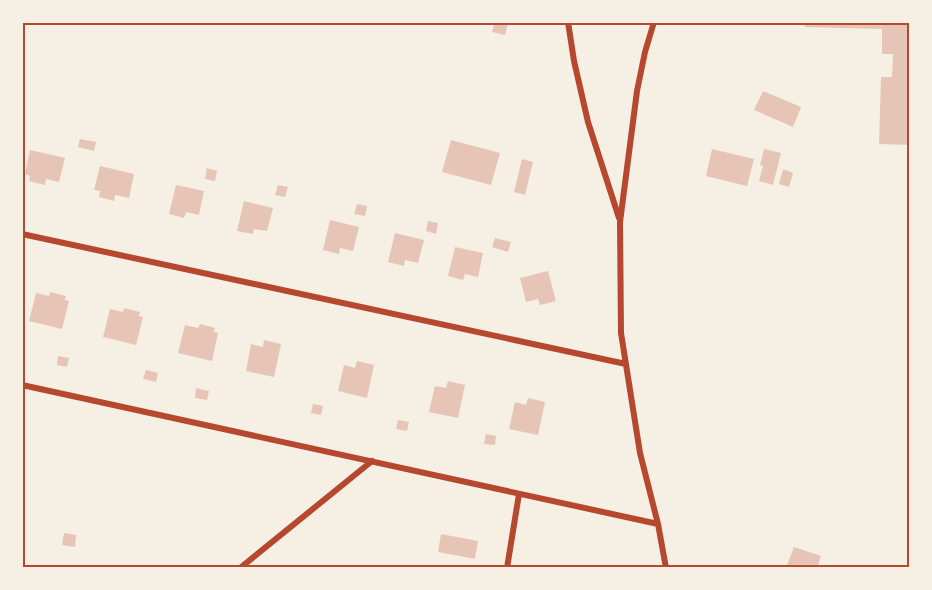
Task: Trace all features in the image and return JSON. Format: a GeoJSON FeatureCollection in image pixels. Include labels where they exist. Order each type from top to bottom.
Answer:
{"type":"FeatureCollection","features":[{"type":"Feature","properties":{"kind":"street"},"geometry":{"type":"LineString","coordinates":[[568,22],[588,122],[620,222]]}},
{"type":"Feature","properties":{"kind":"street"},"geometry":{"type":"LineString","coordinates":[[654,22],[637,91],[620,222],[621,333],[640,453],[666,567]]}},
{"type":"Feature","properties":{"kind":"street"},"geometry":{"type":"LineString","coordinates":[[22,234],[626,364]]}},
{"type":"Feature","properties":{"kind":"street"},"geometry":{"type":"LineString","coordinates":[[22,385],[658,524]]}},
{"type":"Feature","properties":{"kind":"street"},"geometry":{"type":"LineString","coordinates":[[240,567],[372,461]]}},
{"type":"Feature","properties":{"kind":"street"},"geometry":{"type":"LineString","coordinates":[[507,567],[519,494]]}},
{"type":"Feature","properties":{"kind":"building"},"geometry":{"type":"Polygon","coordinates":[[[495,22],[508,23],[505,35],[492,32],[495,22]]]}},
{"type":"Feature","properties":{"kind":"building"},"geometry":{"type":"Polygon","coordinates":[[[805,22],[910,22],[910,145],[879,144],[881,77],[892,77],[893,54],[882,54],[882,29],[805,27],[805,22]]]}},
{"type":"Feature","properties":{"kind":"building"},"geometry":{"type":"Polygon","coordinates":[[[763,91],[801,107],[793,127],[754,110],[763,91]]]}},
{"type":"Feature","properties":{"kind":"building"},"geometry":{"type":"Polygon","coordinates":[[[80,139],[96,142],[94,151],[78,147],[80,139]]]}},
{"type":"Feature","properties":{"kind":"building"},"geometry":{"type":"Polygon","coordinates":[[[451,140],[500,153],[491,185],[442,172],[451,140]]]}},
{"type":"Feature","properties":{"kind":"building"},"geometry":{"type":"Polygon","coordinates":[[[712,149],[754,159],[747,186],[706,176],[712,149]]]}},
{"type":"Feature","properties":{"kind":"building"},"geometry":{"type":"Polygon","coordinates":[[[764,149],[781,153],[773,185],[759,181],[764,149]]]}},
{"type":"Feature","properties":{"kind":"building"},"geometry":{"type":"Polygon","coordinates":[[[30,150],[65,158],[59,182],[46,179],[45,185],[29,181],[30,176],[25,174],[30,150]]]}},
{"type":"Feature","properties":{"kind":"building"},"geometry":{"type":"Polygon","coordinates":[[[522,159],[533,162],[525,195],[514,192],[522,159]]]}},
{"type":"Feature","properties":{"kind":"building"},"geometry":{"type":"Polygon","coordinates":[[[100,166],[134,174],[129,198],[115,195],[114,201],[99,197],[100,191],[94,190],[100,166]]]}},
{"type":"Feature","properties":{"kind":"building"},"geometry":{"type":"Polygon","coordinates":[[[207,168],[217,171],[215,181],[205,179],[207,168]]]}},
{"type":"Feature","properties":{"kind":"building"},"geometry":{"type":"Polygon","coordinates":[[[783,169],[793,173],[789,187],[779,184],[783,169]]]}},
{"type":"Feature","properties":{"kind":"building"},"geometry":{"type":"Polygon","coordinates":[[[176,185],[204,191],[199,215],[186,212],[184,218],[169,214],[176,185]]]}},
{"type":"Feature","properties":{"kind":"building"},"geometry":{"type":"Polygon","coordinates":[[[278,185],[288,187],[285,197],[275,195],[278,185]]]}},
{"type":"Feature","properties":{"kind":"building"},"geometry":{"type":"Polygon","coordinates":[[[244,201],[273,208],[267,231],[254,229],[253,234],[237,231],[244,201]]]}},
{"type":"Feature","properties":{"kind":"building"},"geometry":{"type":"Polygon","coordinates":[[[357,204],[367,206],[365,216],[354,214],[357,204]]]}},
{"type":"Feature","properties":{"kind":"building"},"geometry":{"type":"Polygon","coordinates":[[[330,220],[359,227],[353,251],[340,248],[339,254],[323,250],[330,220]]]}},
{"type":"Feature","properties":{"kind":"building"},"geometry":{"type":"Polygon","coordinates":[[[428,221],[438,223],[436,234],[426,231],[428,221]]]}},
{"type":"Feature","properties":{"kind":"building"},"geometry":{"type":"Polygon","coordinates":[[[395,233],[424,240],[418,263],[405,260],[404,266],[388,262],[395,233]]]}},
{"type":"Feature","properties":{"kind":"building"},"geometry":{"type":"Polygon","coordinates":[[[495,238],[511,242],[508,252],[492,247],[495,238]]]}},
{"type":"Feature","properties":{"kind":"building"},"geometry":{"type":"Polygon","coordinates":[[[455,247],[483,253],[478,277],[465,274],[463,280],[448,276],[455,247]]]}},
{"type":"Feature","properties":{"kind":"building"},"geometry":{"type":"Polygon","coordinates":[[[548,271],[556,301],[540,305],[538,299],[526,302],[520,278],[548,271]]]}},
{"type":"Feature","properties":{"kind":"building"},"geometry":{"type":"Polygon","coordinates":[[[50,292],[66,296],[65,300],[69,301],[62,329],[29,321],[36,293],[49,296],[50,292]]]}},
{"type":"Feature","properties":{"kind":"building"},"geometry":{"type":"Polygon","coordinates":[[[124,308],[140,312],[139,316],[143,317],[136,345],[103,337],[110,309],[123,312],[124,308]]]}},
{"type":"Feature","properties":{"kind":"building"},"geometry":{"type":"Polygon","coordinates":[[[200,324],[215,328],[214,332],[218,333],[212,361],[178,353],[185,325],[198,328],[200,324]]]}},
{"type":"Feature","properties":{"kind":"building"},"geometry":{"type":"Polygon","coordinates":[[[264,340],[281,344],[274,377],[246,371],[251,344],[263,347],[264,340]]]}},
{"type":"Feature","properties":{"kind":"building"},"geometry":{"type":"Polygon","coordinates":[[[58,356],[69,358],[67,367],[57,365],[58,356]]]}},
{"type":"Feature","properties":{"kind":"building"},"geometry":{"type":"Polygon","coordinates":[[[357,361],[374,365],[367,398],[338,391],[344,365],[355,368],[357,361]]]}},
{"type":"Feature","properties":{"kind":"building"},"geometry":{"type":"Polygon","coordinates":[[[146,370],[158,373],[156,382],[143,379],[146,370]]]}},
{"type":"Feature","properties":{"kind":"building"},"geometry":{"type":"Polygon","coordinates":[[[448,381],[465,385],[458,418],[429,412],[435,386],[446,388],[448,381]]]}},
{"type":"Feature","properties":{"kind":"building"},"geometry":{"type":"Polygon","coordinates":[[[196,388],[209,391],[207,400],[195,398],[196,388]]]}},
{"type":"Feature","properties":{"kind":"building"},"geometry":{"type":"Polygon","coordinates":[[[528,398],[545,402],[538,435],[509,429],[515,402],[526,405],[528,398]]]}},
{"type":"Feature","properties":{"kind":"building"},"geometry":{"type":"Polygon","coordinates":[[[313,404],[323,406],[321,415],[311,413],[313,404]]]}},
{"type":"Feature","properties":{"kind":"building"},"geometry":{"type":"Polygon","coordinates":[[[398,420],[409,422],[407,431],[396,429],[398,420]]]}},
{"type":"Feature","properties":{"kind":"building"},"geometry":{"type":"Polygon","coordinates":[[[486,434],[496,436],[495,445],[484,444],[486,434]]]}},
{"type":"Feature","properties":{"kind":"building"},"geometry":{"type":"Polygon","coordinates":[[[64,533],[76,535],[75,547],[62,545],[64,533]]]}},
{"type":"Feature","properties":{"kind":"building"},"geometry":{"type":"Polygon","coordinates":[[[441,534],[478,541],[475,559],[438,552],[441,534]]]}},
{"type":"Feature","properties":{"kind":"building"},"geometry":{"type":"Polygon","coordinates":[[[794,547],[821,556],[817,568],[786,568],[794,547]]]}}]}
